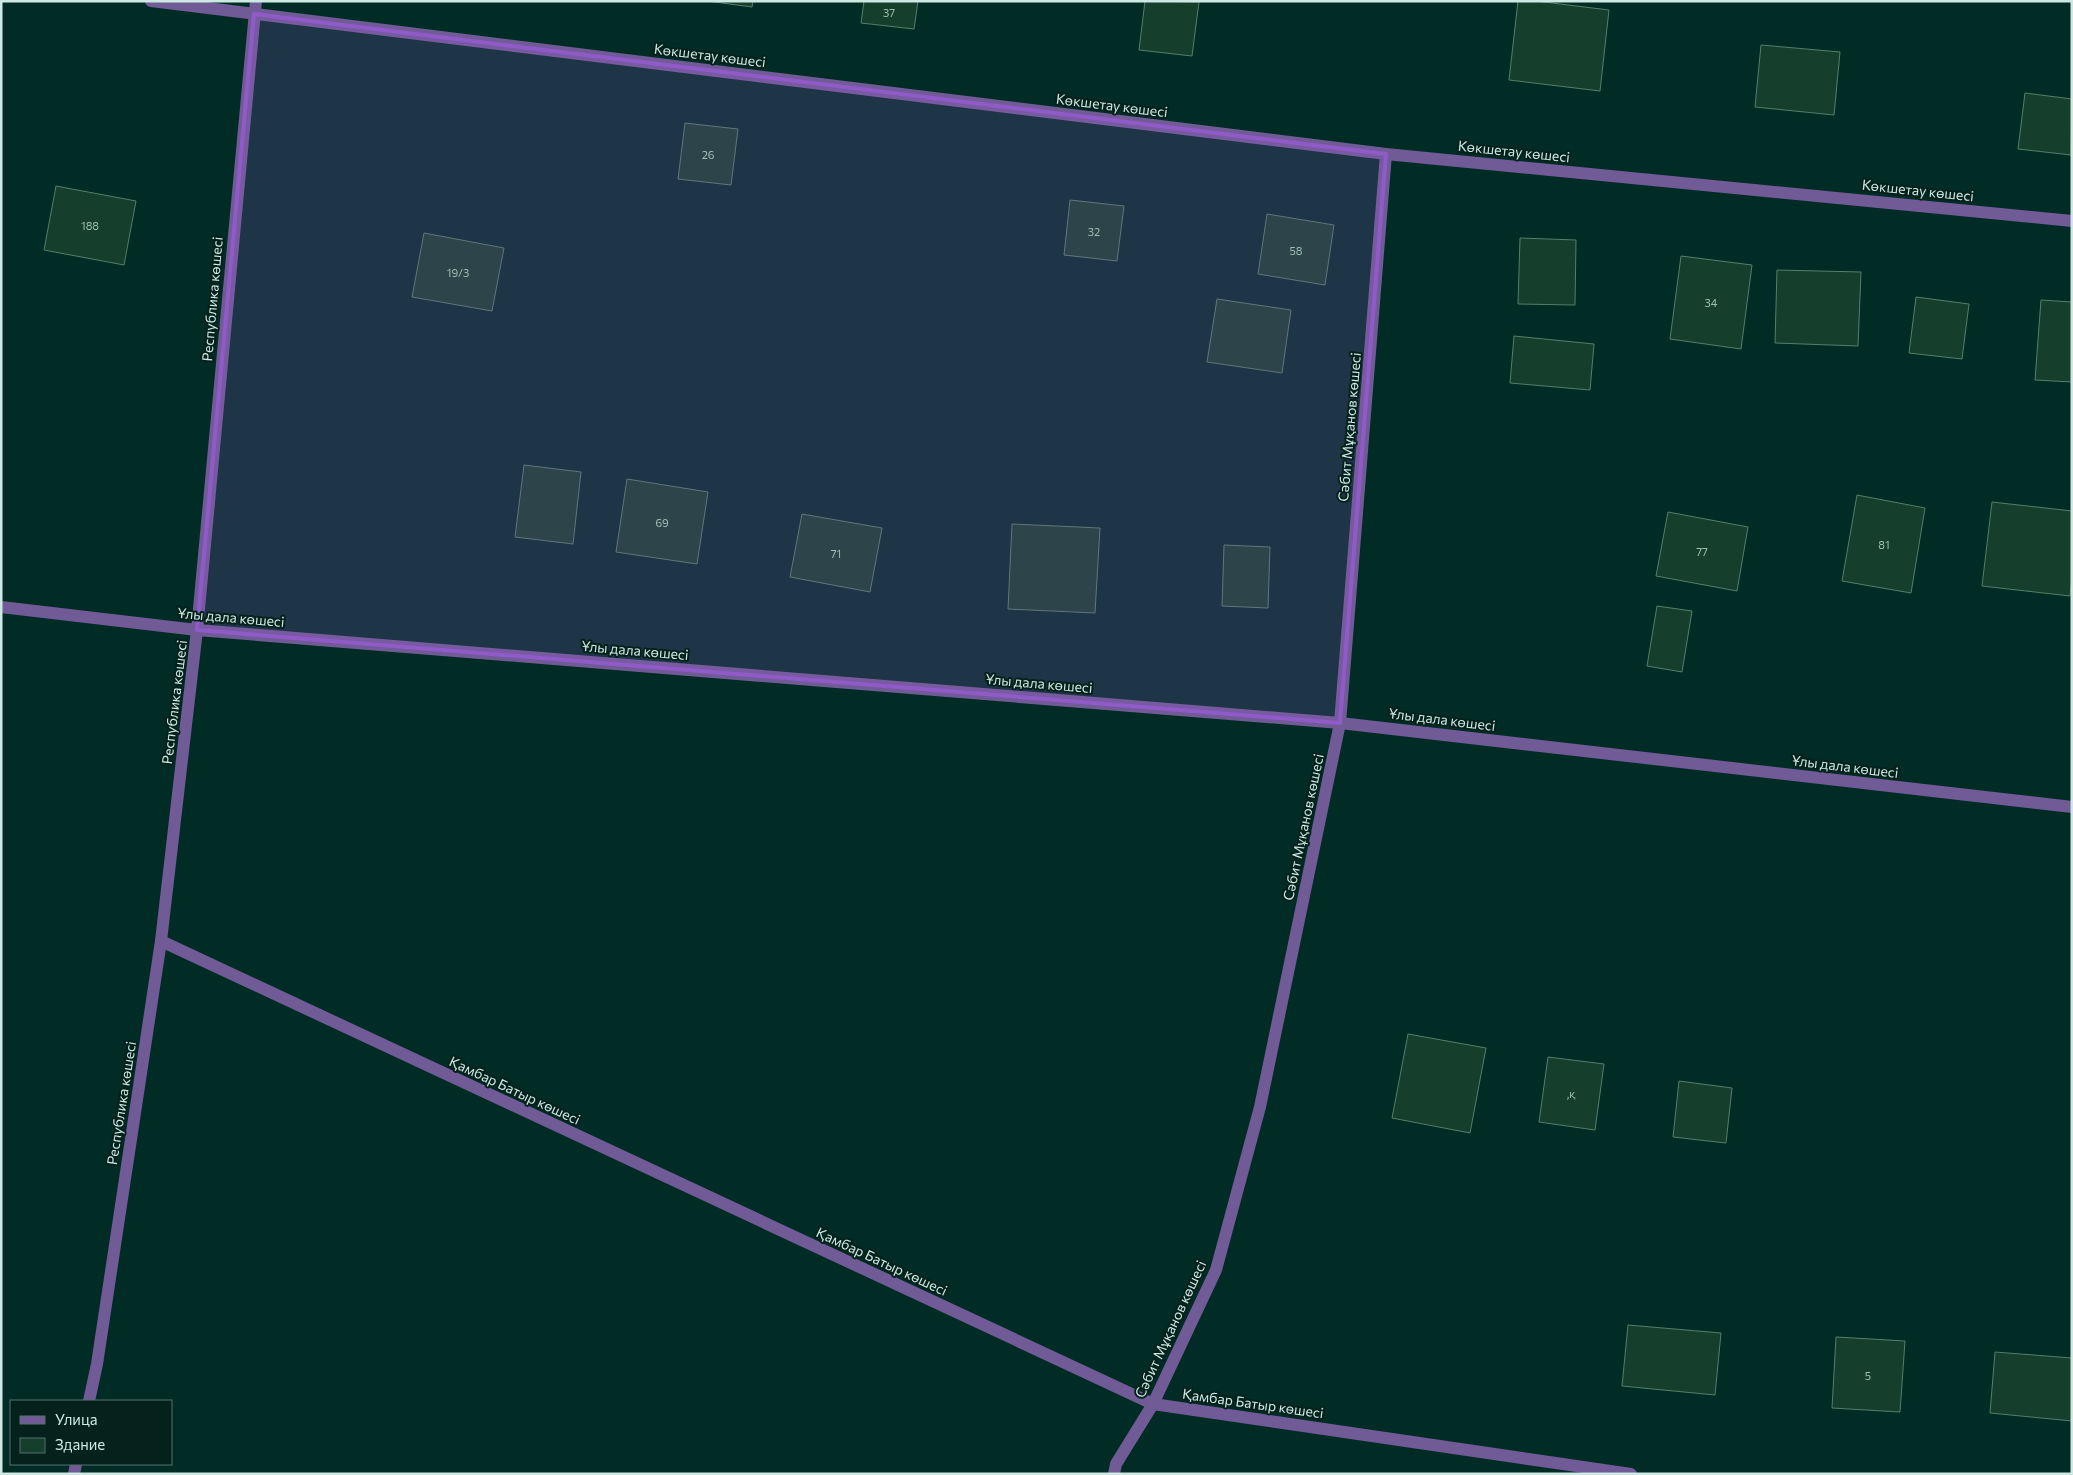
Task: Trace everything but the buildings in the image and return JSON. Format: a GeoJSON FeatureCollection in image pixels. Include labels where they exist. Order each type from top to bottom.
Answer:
{"type":"FeatureCollection","features":[{"type":"Feature","properties":{"kind":"street","name":"Көкшетау көшесі"},"geometry":{"type":"LineString","coordinates":[[152,1],[1386,154],[2072,221]]}},
{"type":"Feature","properties":{"kind":"street","name":"Республика көшесі"},"geometry":{"type":"LineString","coordinates":[[89,1400],[97,1364],[161,941],[197,630],[256,1]]}},
{"type":"Feature","properties":{"kind":"street","name":"Сәбит Мұқанов көшесі"},"geometry":{"type":"LineString","coordinates":[[1114,1474],[1116,1464],[1153,1404],[1216,1270],[1260,1108],[1340,723],[1386,154]]}},
{"type":"Feature","properties":{"kind":"street","name":"Ұлы дала көшесі"},"geometry":{"type":"LineString","coordinates":[[1,607],[197,630],[1340,723],[2072,807]]}},
{"type":"Feature","properties":{"kind":"street","name":"Қамбар Батыр көшесі"},"geometry":{"type":"LineString","coordinates":[[161,941],[1153,1404],[1631,1474]]}},
{"type":"Feature","properties":{"kind":"highlighted area"},"geometry":{"type":"Polygon","coordinates":[[[254,14],[1386,154],[1340,723],[197,630],[254,14]]]}}]}
